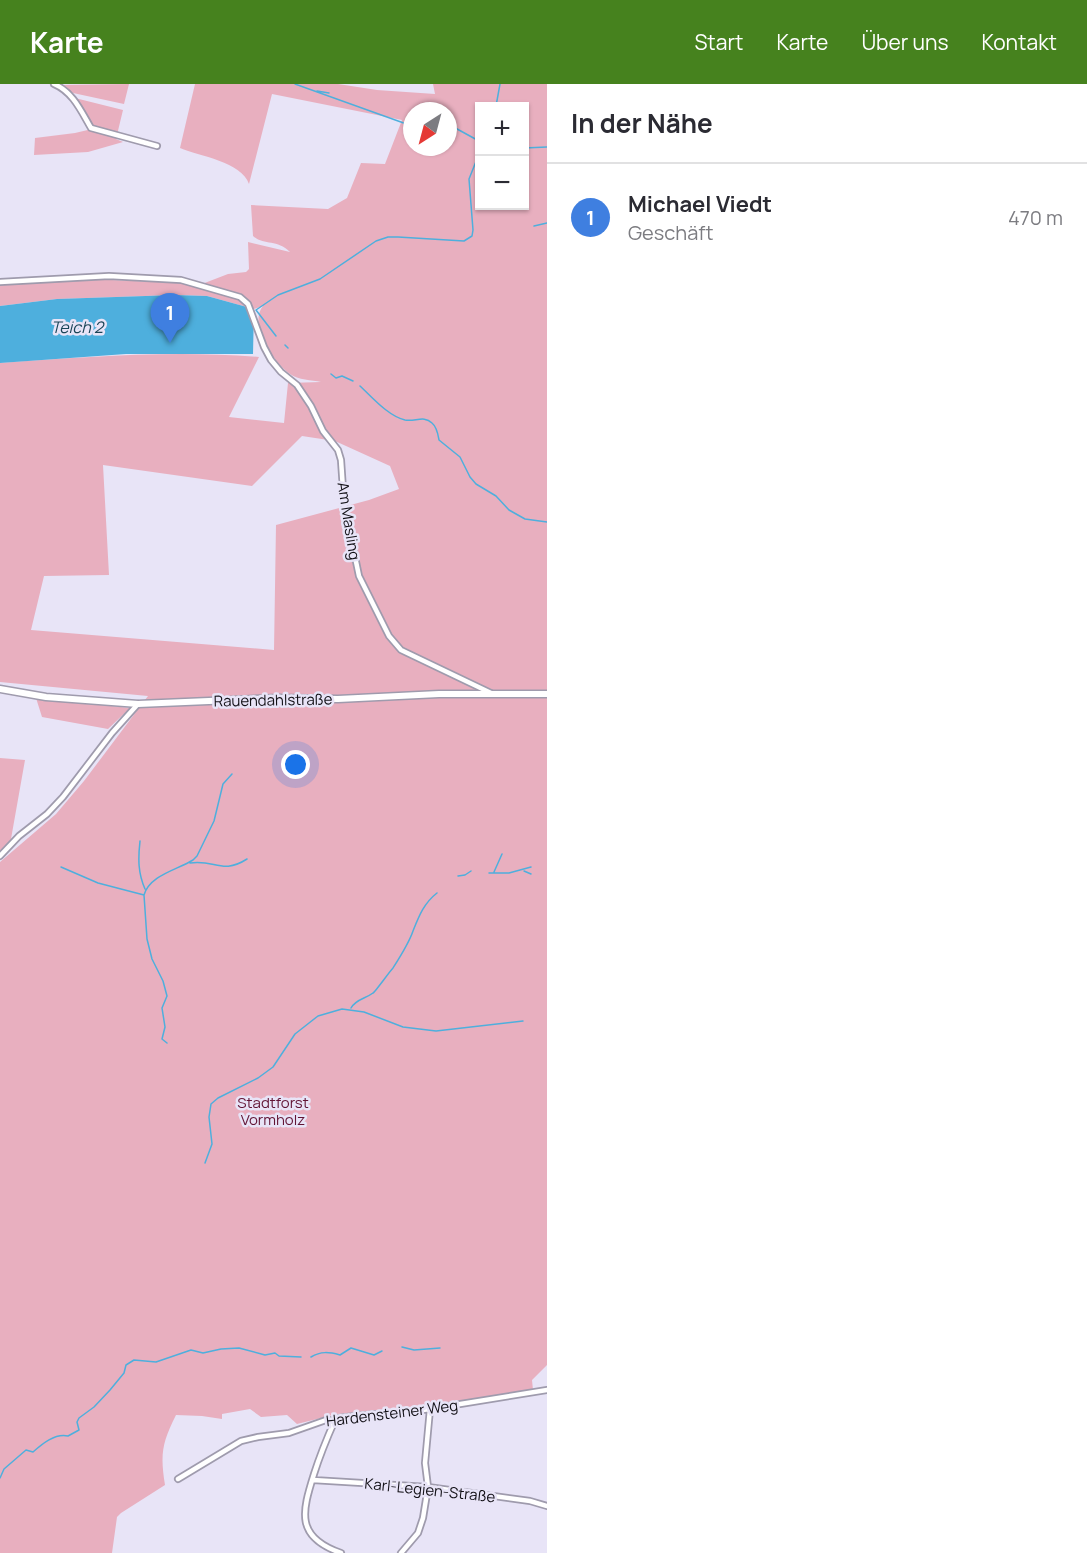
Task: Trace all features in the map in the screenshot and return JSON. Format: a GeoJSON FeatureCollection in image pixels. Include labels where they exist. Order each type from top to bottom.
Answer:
{"type":"FeatureCollection","features":[{"type":"Feature","properties":{"kind":"street"},"geometry":{"type":"LineString","coordinates":[[54,84],[74,100],[91,128],[157,146]]}},
{"type":"Feature","properties":{"kind":"street","name":"Am Masling"},"geometry":{"type":"LineString","coordinates":[[0,282],[109,276],[170,279],[240,297],[248,304],[271,360],[297,385],[311,406],[323,431],[338,450],[344,504],[359,576],[389,636],[401,650],[495,695]]}},
{"type":"Feature","properties":{"kind":"street","name":"Rauendahlstraße"},"geometry":{"type":"LineString","coordinates":[[0,689],[46,697],[138,704],[439,694],[547,694]]}},
{"type":"Feature","properties":{"kind":"street"},"geometry":{"type":"LineString","coordinates":[[0,856],[63,797],[112,733],[138,704]]}},
{"type":"Feature","properties":{"kind":"street","name":"Hardensteiner Weg"},"geometry":{"type":"LineString","coordinates":[[178,1479],[241,1441],[289,1433],[327,1419],[430,1409],[547,1390]]}},
{"type":"Feature","properties":{"kind":"street"},"geometry":{"type":"LineString","coordinates":[[401,1553],[418,1533],[423,1518],[428,1487],[425,1462],[430,1409]]}},
{"type":"Feature","properties":{"kind":"street"},"geometry":{"type":"LineString","coordinates":[[335,1420],[305,1500],[306,1524],[317,1541],[341,1553]]}},
{"type":"Feature","properties":{"kind":"street","name":"Karl-Legien-Straße"},"geometry":{"type":"LineString","coordinates":[[312,1480],[428,1487],[530,1501],[547,1506]]}},
{"type":"Feature","properties":{"kind":"green space"},"geometry":{"type":"Polygon","coordinates":[[[129,84],[124,104],[73,93],[60,85],[129,84]]]}},
{"type":"Feature","properties":{"kind":"green space","name":"Stadtforst Vormholz"},"geometry":{"type":"Polygon","coordinates":[[[195,84],[338,84],[377,90],[435,94],[433,84],[547,84],[547,1365],[532,1380],[533,1390],[457,1403],[337,1414],[297,1424],[287,1415],[261,1417],[250,1409],[222,1414],[222,1419],[176,1415],[163,1449],[165,1485],[117,1517],[112,1553],[0,1553],[0,862],[56,814],[148,696],[0,682],[0,363],[161,354],[259,357],[229,417],[284,423],[288,383],[321,382],[293,376],[276,361],[260,332],[259,314],[263,306],[254,309],[207,296],[175,295],[57,299],[0,306],[0,285],[89,279],[202,284],[228,274],[246,272],[249,269],[248,242],[290,252],[280,245],[262,241],[253,236],[251,205],[328,209],[347,198],[361,163],[385,164],[402,120],[272,94],[249,184],[238,170],[180,148],[195,84]],[[302,436],[252,486],[103,465],[109,575],[44,576],[31,630],[274,650],[276,525],[369,500],[399,489],[390,466],[335,441],[302,436]]]}},
{"type":"Feature","properties":{"kind":"green space"},"geometry":{"type":"Polygon","coordinates":[[[75,98],[123,110],[116,139],[123,142],[88,152],[34,155],[35,138],[92,129],[75,98]]]}},
{"type":"Feature","properties":{"kind":"green space"},"geometry":{"type":"Polygon","coordinates":[[[36,698],[130,708],[108,729],[42,717],[36,698]]]}},
{"type":"Feature","properties":{"kind":"green space"},"geometry":{"type":"Polygon","coordinates":[[[0,758],[25,760],[11,839],[0,852],[0,758]]]}},
{"type":"Feature","properties":{"kind":"water","name":"Teich 2"},"geometry":{"type":"Polygon","coordinates":[[[207,296],[254,309],[253,354],[126,354],[0,363],[0,306],[57,299],[207,296]]]}},
{"type":"Feature","properties":{"kind":"waterway"},"geometry":{"type":"LineString","coordinates":[[295,84],[403,123]]}},
{"type":"Feature","properties":{"kind":"waterway"},"geometry":{"type":"LineString","coordinates":[[497,102],[500,84]]}},
{"type":"Feature","properties":{"kind":"waterway"},"geometry":{"type":"LineString","coordinates":[[317,91],[329,93]]}},
{"type":"Feature","properties":{"kind":"waterway"},"geometry":{"type":"LineString","coordinates":[[457,129],[475,139]]}},
{"type":"Feature","properties":{"kind":"waterway"},"geometry":{"type":"LineString","coordinates":[[529,148],[547,147]]}},
{"type":"Feature","properties":{"kind":"waterway"},"geometry":{"type":"LineString","coordinates":[[276,336],[256,310],[278,295],[320,279],[376,241],[388,237],[464,241],[472,236],[469,179],[478,156]]}},
{"type":"Feature","properties":{"kind":"waterway"},"geometry":{"type":"LineString","coordinates":[[534,226],[547,223]]}},
{"type":"Feature","properties":{"kind":"waterway"},"geometry":{"type":"LineString","coordinates":[[285,345],[288,348]]}},
{"type":"Feature","properties":{"kind":"waterway"},"geometry":{"type":"LineString","coordinates":[[331,374],[336,378],[342,376],[353,381]]}},
{"type":"Feature","properties":{"kind":"waterway"},"geometry":{"type":"LineString","coordinates":[[360,386],[392,415],[405,420],[426,419],[432,423],[439,440],[460,457],[476,484],[496,496],[509,510],[525,519],[547,522]]}},
{"type":"Feature","properties":{"kind":"waterway"},"geometry":{"type":"LineString","coordinates":[[167,1043],[162,1039],[165,1027],[162,1008],[167,996],[163,981],[152,959],[147,939],[144,895],[152,882],[197,856],[214,821],[223,784],[232,774]]}},
{"type":"Feature","properties":{"kind":"waterway"},"geometry":{"type":"LineString","coordinates":[[140,841],[139,866],[145,889]]}},
{"type":"Feature","properties":{"kind":"waterway"},"geometry":{"type":"LineString","coordinates":[[494,872],[502,854]]}},
{"type":"Feature","properties":{"kind":"waterway"},"geometry":{"type":"LineString","coordinates":[[190,863],[231,866],[247,859]]}},
{"type":"Feature","properties":{"kind":"waterway"},"geometry":{"type":"LineString","coordinates":[[61,867],[98,883],[144,895]]}},
{"type":"Feature","properties":{"kind":"waterway"},"geometry":{"type":"LineString","coordinates":[[489,873],[509,873],[531,867]]}},
{"type":"Feature","properties":{"kind":"waterway"},"geometry":{"type":"LineString","coordinates":[[458,876],[471,871]]}},
{"type":"Feature","properties":{"kind":"waterway"},"geometry":{"type":"LineString","coordinates":[[524,871],[531,874]]}},
{"type":"Feature","properties":{"kind":"waterway"},"geometry":{"type":"LineString","coordinates":[[351,1008],[355,1003],[374,992],[393,968],[407,945],[422,910],[437,893]]}},
{"type":"Feature","properties":{"kind":"waterway"},"geometry":{"type":"LineString","coordinates":[[205,1163],[212,1144],[209,1117],[211,1104],[273,1067],[295,1034],[318,1016],[342,1009],[364,1012],[403,1027],[436,1031],[523,1021]]}},
{"type":"Feature","properties":{"kind":"waterway"},"geometry":{"type":"LineString","coordinates":[[402,1347],[414,1350],[440,1348]]}},
{"type":"Feature","properties":{"kind":"waterway"},"geometry":{"type":"LineString","coordinates":[[0,1478],[4,1469],[26,1450],[33,1452],[58,1436],[68,1436],[79,1430],[77,1422],[79,1418],[94,1407],[124,1373],[126,1365],[134,1360],[156,1362],[191,1350],[203,1353],[239,1348],[265,1355],[275,1353],[279,1356],[301,1357]]}},
{"type":"Feature","properties":{"kind":"waterway"},"geometry":{"type":"LineString","coordinates":[[311,1357],[325,1353],[340,1355],[351,1348],[374,1355],[382,1351]]}},
{"type":"Feature","properties":{"kind":"place","name":"Michael Viedt"},"geometry":{"type":"Point","coordinates":[170,343]}}]}
